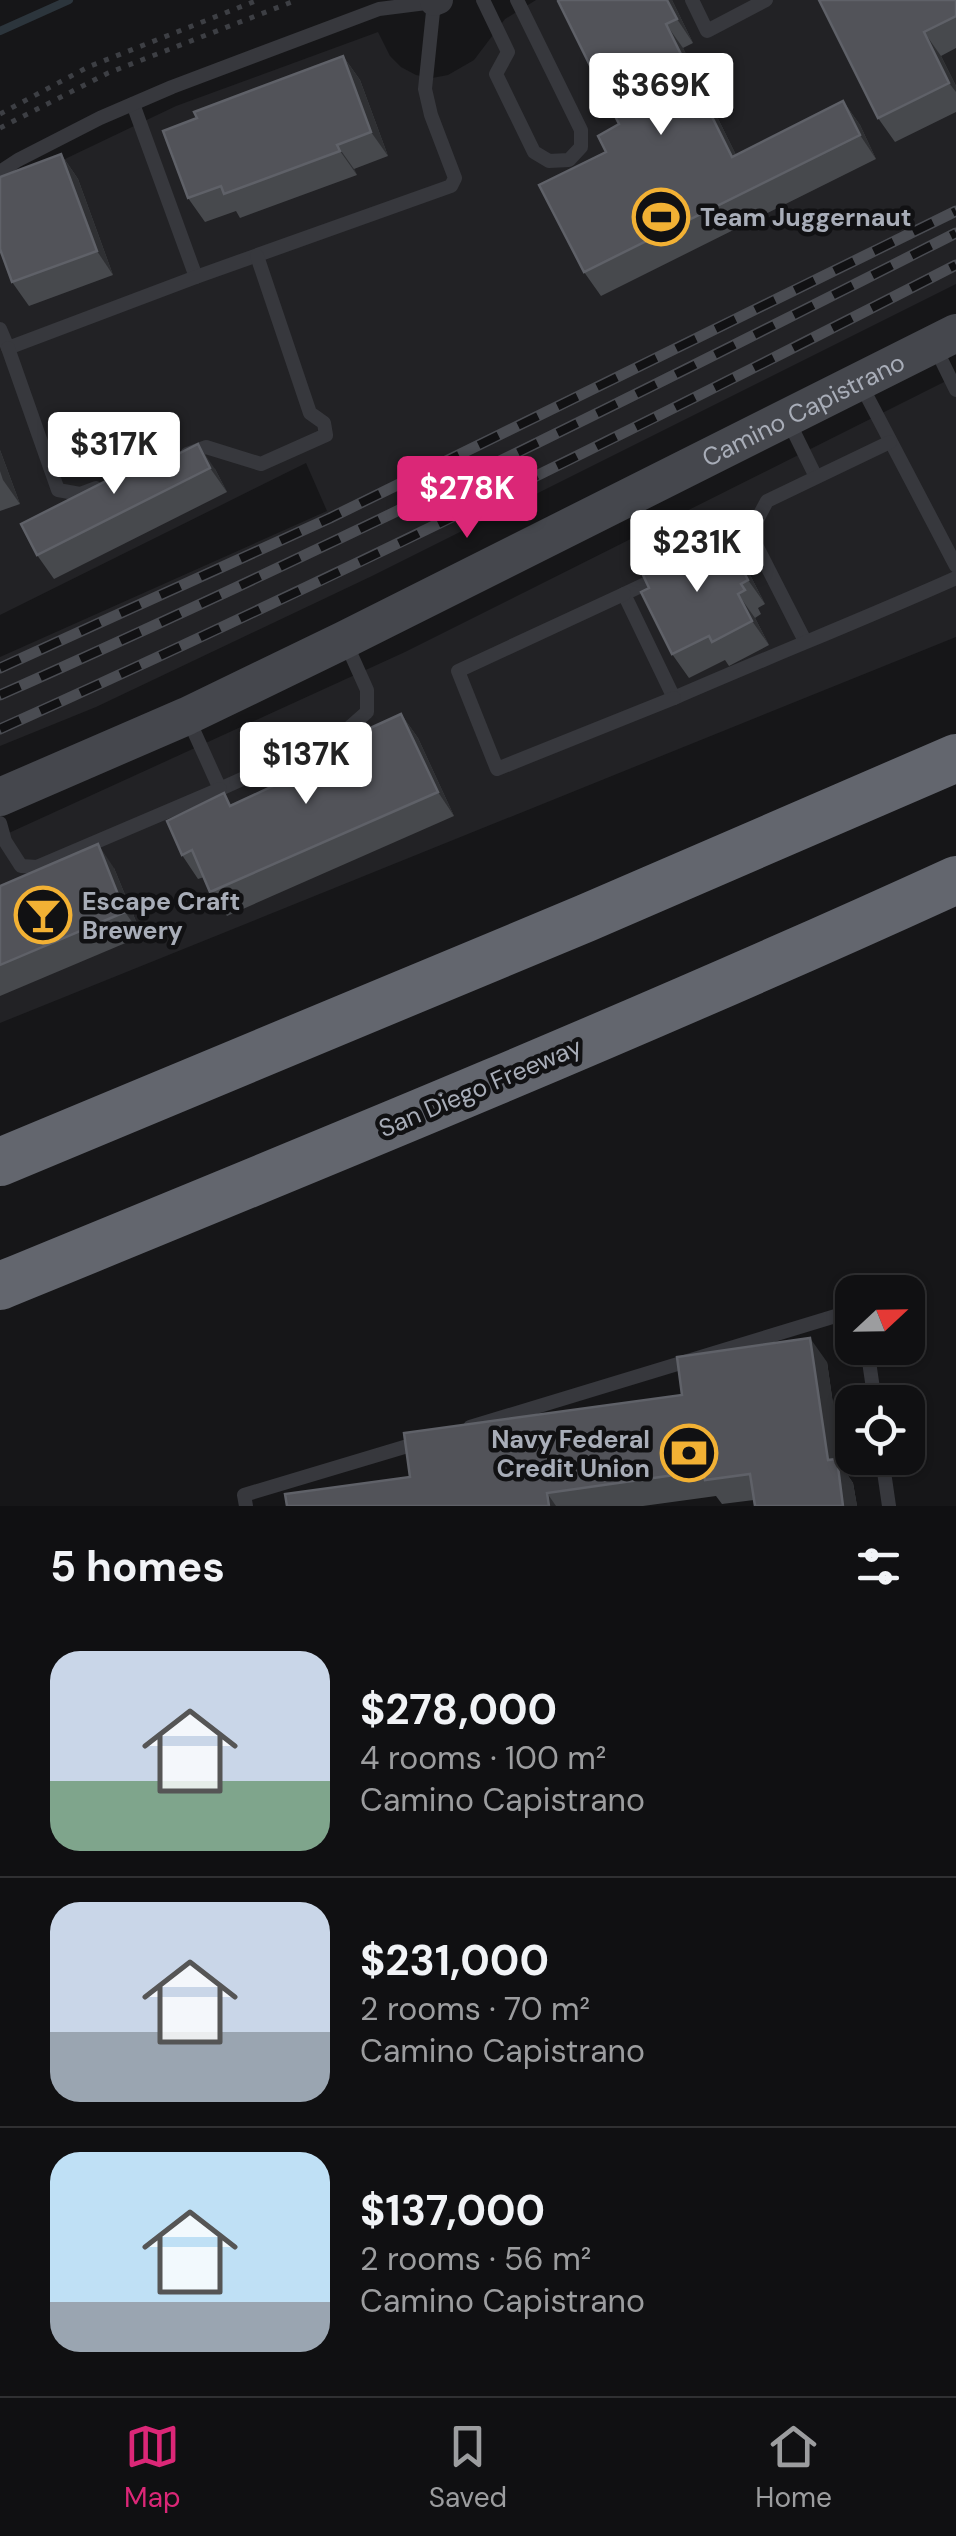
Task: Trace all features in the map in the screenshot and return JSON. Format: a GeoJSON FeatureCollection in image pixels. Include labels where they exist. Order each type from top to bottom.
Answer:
{"type":"FeatureCollection","features":[{"type":"Feature","properties":{"kind":"highway"},"geometry":{"type":"LineString","coordinates":[[0,1162],[568,926],[956,758]]}},
{"type":"Feature","properties":{"kind":"highway","name":"San Diego Freeway"},"geometry":{"type":"LineString","coordinates":[[0,1286],[394,1124],[956,880]]}},
{"type":"Feature","properties":{"kind":"highway"},"geometry":{"type":"LineString","coordinates":[[845,931],[956,898]]}},
{"type":"Feature","properties":{"kind":"street","name":"Camino Capistrano"},"geometry":{"type":"LineString","coordinates":[[0,797],[188,716],[945,339]]}},
{"type":"Feature","properties":{"kind":"lane"},"geometry":{"type":"LineString","coordinates":[[483,0],[508,52],[496,74],[534,152],[549,161],[569,160],[581,147],[581,130],[516,0]]}},
{"type":"Feature","properties":{"kind":"lane"},"geometry":{"type":"LineString","coordinates":[[692,0],[707,31],[766,0]]}},
{"type":"Feature","properties":{"kind":"lane"},"geometry":{"type":"LineString","coordinates":[[0,172],[133,104],[379,9],[436,1],[425,89],[455,178],[452,186],[8,348]]}},
{"type":"Feature","properties":{"kind":"lane"},"geometry":{"type":"LineString","coordinates":[[133,104],[196,277]]}},
{"type":"Feature","properties":{"kind":"lane"},"geometry":{"type":"LineString","coordinates":[[170,461],[206,447],[261,464],[326,435],[324,423],[310,413],[257,256]]}},
{"type":"Feature","properties":{"kind":"lane"},"geometry":{"type":"LineString","coordinates":[[0,329],[58,490],[80,494],[116,481]]}},
{"type":"Feature","properties":{"kind":"lane"},"geometry":{"type":"LineString","coordinates":[[945,339],[956,390]]}},
{"type":"Feature","properties":{"kind":"lane"},"geometry":{"type":"LineString","coordinates":[[859,381],[956,566]]}},
{"type":"Feature","properties":{"kind":"lane"},"geometry":{"type":"LineString","coordinates":[[787,417],[816,477]]}},
{"type":"Feature","properties":{"kind":"lane"},"geometry":{"type":"LineString","coordinates":[[687,563],[750,532],[767,501],[890,442]]}},
{"type":"Feature","properties":{"kind":"lane"},"geometry":{"type":"LineString","coordinates":[[750,532],[805,641]]}},
{"type":"Feature","properties":{"kind":"lane"},"geometry":{"type":"LineString","coordinates":[[671,571],[458,671],[497,768],[805,641],[838,631],[956,578]]}},
{"type":"Feature","properties":{"kind":"lane"},"geometry":{"type":"LineString","coordinates":[[624,594],[674,698]]}},
{"type":"Feature","properties":{"kind":"lane"},"geometry":{"type":"LineString","coordinates":[[0,824],[20,866],[37,867],[342,734],[367,712],[367,690],[344,640]]}},
{"type":"Feature","properties":{"kind":"lane"},"geometry":{"type":"LineString","coordinates":[[188,716],[220,789]]}},
{"type":"Feature","properties":{"kind":"lane"},"geometry":{"type":"LineString","coordinates":[[453,1432],[835,1316]]}},
{"type":"Feature","properties":{"kind":"lane"},"geometry":{"type":"LineString","coordinates":[[246,1506],[244,1495],[434,1438]]}},
{"type":"Feature","properties":{"kind":"lane"},"geometry":{"type":"LineString","coordinates":[[884,1475],[888,1506]]}},
{"type":"Feature","properties":{"kind":"path"},"geometry":{"type":"LineString","coordinates":[[0,114],[88,66],[258,0]]}},
{"type":"Feature","properties":{"kind":"path"},"geometry":{"type":"LineString","coordinates":[[0,128],[108,73],[297,0]]}},
{"type":"Feature","properties":{"kind":"shaded area"},"geometry":{"type":"Polygon","coordinates":[[[536,0],[956,0],[956,284],[372,576],[96,707],[0,746],[0,657],[327,511],[306,463],[0,615],[0,197],[67,158],[176,106],[378,32],[390,56],[401,67],[432,78],[448,75],[474,60],[505,19],[536,0]]]}},
{"type":"Feature","properties":{"kind":"shaded area"},"geometry":{"type":"Polygon","coordinates":[[[956,376],[956,637],[0,1023],[0,837],[405,652],[956,376]]]}},
{"type":"Feature","properties":{"kind":"building"},"geometry":{"type":"Polygon","coordinates":[[[559,0],[667,0],[677,19],[666,24],[732,157],[843,101],[860,135],[584,272],[539,185],[606,152],[598,136],[619,124],[559,0]]]}},
{"type":"Feature","properties":{"kind":"building"},"geometry":{"type":"Polygon","coordinates":[[[819,0],[956,0],[956,16],[924,32],[949,83],[878,118],[819,0]]]}},
{"type":"Feature","properties":{"kind":"building"},"geometry":{"type":"Polygon","coordinates":[[[343,56],[371,132],[337,145],[340,151],[224,194],[221,186],[188,198],[163,131],[197,118],[194,112],[343,56]]]}},
{"type":"Feature","properties":{"kind":"building"},"geometry":{"type":"Polygon","coordinates":[[[61,154],[97,251],[12,282],[0,249],[0,177],[61,154]]]}},
{"type":"Feature","properties":{"kind":"building"},"geometry":{"type":"Polygon","coordinates":[[[198,444],[210,468],[37,555],[21,524],[173,447],[176,455],[198,444]]]}},
{"type":"Feature","properties":{"kind":"building"},"geometry":{"type":"Polygon","coordinates":[[[711,540],[715,547],[722,544],[725,551],[731,547],[748,580],[741,584],[745,590],[738,594],[752,621],[712,642],[709,636],[672,654],[641,592],[649,588],[643,575],[664,564],[662,559],[711,540]]]}},
{"type":"Feature","properties":{"kind":"building"},"geometry":{"type":"Polygon","coordinates":[[[401,714],[438,792],[210,892],[192,850],[182,855],[167,821],[224,793],[230,806],[359,746],[355,735],[401,714]]]}},
{"type":"Feature","properties":{"kind":"building"},"geometry":{"type":"Polygon","coordinates":[[[98,844],[125,912],[0,965],[0,886],[98,844]]]}},
{"type":"Feature","properties":{"kind":"building"},"geometry":{"type":"Polygon","coordinates":[[[810,1338],[828,1460],[835,1459],[843,1506],[755,1506],[750,1474],[705,1480],[703,1471],[547,1493],[549,1506],[287,1506],[285,1494],[410,1477],[404,1433],[682,1395],[677,1357],[810,1338]]]}},
{"type":"Feature","properties":{"kind":"waterway"},"geometry":{"type":"LineString","coordinates":[[0,31],[69,0]]}},
{"type":"Feature","properties":{"kind":"railway"},"geometry":{"type":"LineString","coordinates":[[0,668],[330,518],[956,211]]}},
{"type":"Feature","properties":{"kind":"railway"},"geometry":{"type":"LineString","coordinates":[[0,695],[481,470],[956,233]]}},
{"type":"Feature","properties":{"kind":"railway"},"geometry":{"type":"LineString","coordinates":[[0,729],[481,503],[956,265]]}},
{"type":"Feature","properties":{"kind":"place","name":"Team Juggernaut"},"geometry":{"type":"Point","coordinates":[661,217]}},
{"type":"Feature","properties":{"kind":"place","name":"Escape Craft Brewery"},"geometry":{"type":"Point","coordinates":[43,915]}},
{"type":"Feature","properties":{"kind":"place","name":"Navy Federal Credit Union"},"geometry":{"type":"Point","coordinates":[689,1453]}}]}
